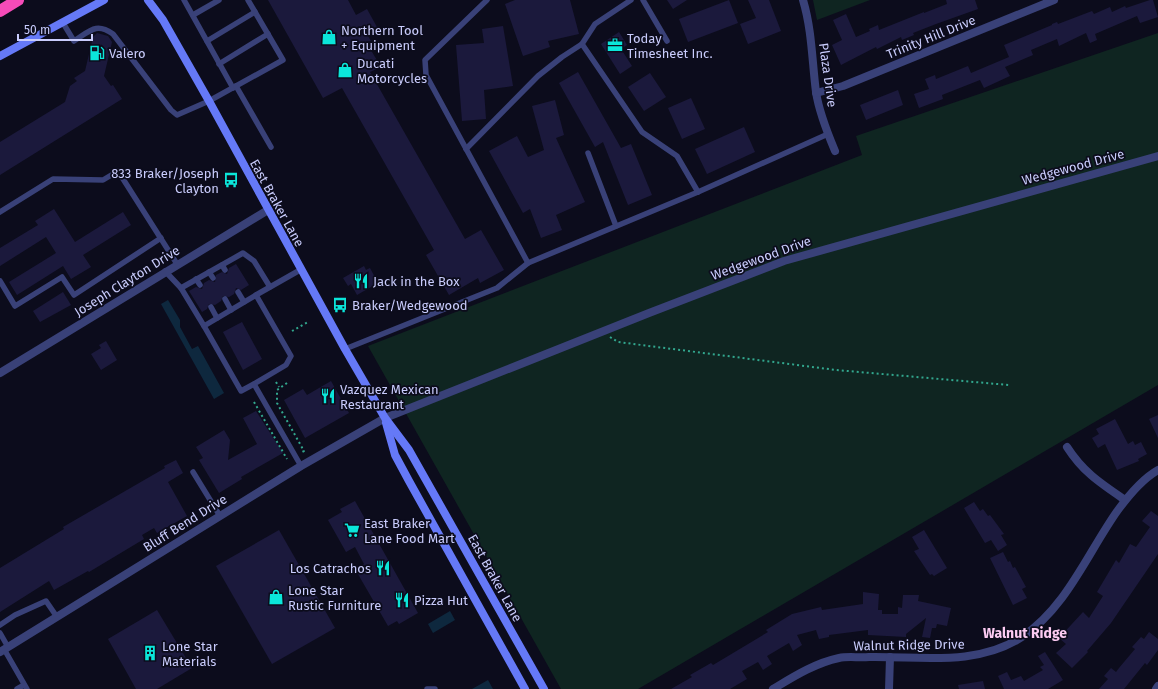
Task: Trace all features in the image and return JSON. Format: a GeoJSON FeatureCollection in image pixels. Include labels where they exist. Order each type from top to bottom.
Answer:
{"type":"FeatureCollection","features":[{"type":"Feature","properties":{"kind":"highway"},"geometry":{"type":"LineString","coordinates":[[0,11],[18,0]]}},
{"type":"Feature","properties":{"kind":"main road"},"geometry":{"type":"LineString","coordinates":[[0,56],[104,0]]}},
{"type":"Feature","properties":{"kind":"main road","name":"East Braker Lane"},"geometry":{"type":"LineString","coordinates":[[148,0],[163,20],[210,101],[300,270],[385,418],[410,450],[544,689]]}},
{"type":"Feature","properties":{"kind":"main road","name":"East Braker Lane"},"geometry":{"type":"LineString","coordinates":[[385,418],[399,461],[525,689]]}},
{"type":"Feature","properties":{"kind":"street","name":"Plaza Drive"},"geometry":{"type":"LineString","coordinates":[[803,0],[809,20],[816,93],[828,134],[835,151]]}},
{"type":"Feature","properties":{"kind":"street","name":"Trinity Hill Drive"},"geometry":{"type":"LineString","coordinates":[[816,93],[843,86],[1054,0]]}},
{"type":"Feature","properties":{"kind":"street","name":"Wedgewood Drive"},"geometry":{"type":"LineString","coordinates":[[385,418],[784,261],[1158,156]]}},
{"type":"Feature","properties":{"kind":"street","name":"Joseph Clayton Drive"},"geometry":{"type":"LineString","coordinates":[[0,373],[165,271],[268,210]]}},
{"type":"Feature","properties":{"kind":"street","name":"Bluff Bend Drive"},"geometry":{"type":"LineString","coordinates":[[4,649],[301,466],[385,418]]}},
{"type":"Feature","properties":{"kind":"street"},"geometry":{"type":"LineString","coordinates":[[1067,447],[1076,462],[1091,477],[1125,500]]}},
{"type":"Feature","properties":{"kind":"street","name":"Walnut Ridge Drive"},"geometry":{"type":"LineString","coordinates":[[773,689],[801,672],[839,658],[890,657],[951,659],[974,656],[999,648],[1022,637],[1044,619],[1064,595],[1106,526],[1125,500],[1148,475],[1158,470]]}},
{"type":"Feature","properties":{"kind":"street"},"geometry":{"type":"LineString","coordinates":[[889,689],[890,657]]}},
{"type":"Feature","properties":{"kind":"lane"},"geometry":{"type":"LineString","coordinates":[[184,0],[219,64],[271,148]]}},
{"type":"Feature","properties":{"kind":"lane"},"geometry":{"type":"LineString","coordinates":[[193,15],[219,0]]}},
{"type":"Feature","properties":{"kind":"lane"},"geometry":{"type":"LineString","coordinates":[[63,22],[74,41],[95,28],[104,27],[113,34],[171,110],[177,115],[210,101],[283,60],[248,0]]}},
{"type":"Feature","properties":{"kind":"lane"},"geometry":{"type":"LineString","coordinates":[[487,0],[425,60],[426,74],[528,263]]}},
{"type":"Feature","properties":{"kind":"lane"},"geometry":{"type":"LineString","coordinates":[[466,149],[538,76],[562,57],[582,44],[595,24],[631,0]]}},
{"type":"Feature","properties":{"kind":"lane"},"geometry":{"type":"LineString","coordinates":[[642,0],[667,41]]}},
{"type":"Feature","properties":{"kind":"lane"},"geometry":{"type":"LineString","coordinates":[[207,40],[254,12]]}},
{"type":"Feature","properties":{"kind":"lane"},"geometry":{"type":"LineString","coordinates":[[219,64],[268,34]]}},
{"type":"Feature","properties":{"kind":"lane"},"geometry":{"type":"LineString","coordinates":[[582,44],[642,132],[677,156],[698,192]]}},
{"type":"Feature","properties":{"kind":"lane"},"geometry":{"type":"LineString","coordinates":[[345,349],[497,288],[528,263],[698,192],[828,134]]}},
{"type":"Feature","properties":{"kind":"lane"},"geometry":{"type":"LineString","coordinates":[[588,153],[616,226]]}},
{"type":"Feature","properties":{"kind":"lane"},"geometry":{"type":"LineString","coordinates":[[0,212],[53,178],[103,180],[118,171],[177,264]]}},
{"type":"Feature","properties":{"kind":"lane"},"geometry":{"type":"LineString","coordinates":[[0,280],[15,306],[62,277],[74,295],[161,238]]}},
{"type":"Feature","properties":{"kind":"lane"},"geometry":{"type":"LineString","coordinates":[[180,288],[209,272],[224,268],[243,253],[254,261],[270,287]]}},
{"type":"Feature","properties":{"kind":"lane"},"geometry":{"type":"LineString","coordinates":[[204,326],[300,270]]}},
{"type":"Feature","properties":{"kind":"lane"},"geometry":{"type":"LineString","coordinates":[[165,271],[180,288],[204,326],[241,391],[286,365],[291,356],[256,295]]}},
{"type":"Feature","properties":{"kind":"lane"},"geometry":{"type":"LineString","coordinates":[[209,272],[213,278]]}},
{"type":"Feature","properties":{"kind":"lane"},"geometry":{"type":"LineString","coordinates":[[196,279],[200,285]]}},
{"type":"Feature","properties":{"kind":"lane"},"geometry":{"type":"LineString","coordinates":[[238,292],[244,302]]}},
{"type":"Feature","properties":{"kind":"lane"},"geometry":{"type":"LineString","coordinates":[[225,299],[231,310]]}},
{"type":"Feature","properties":{"kind":"lane"},"geometry":{"type":"LineString","coordinates":[[212,307],[217,318]]}},
{"type":"Feature","properties":{"kind":"lane"},"geometry":{"type":"LineString","coordinates":[[254,384],[301,466]]}},
{"type":"Feature","properties":{"kind":"lane"},"geometry":{"type":"LineString","coordinates":[[193,472],[220,516]]}},
{"type":"Feature","properties":{"kind":"lane"},"geometry":{"type":"LineString","coordinates":[[0,625],[15,615],[46,600],[57,617]]}},
{"type":"Feature","properties":{"kind":"lane"},"geometry":{"type":"LineString","coordinates":[[0,633],[4,649],[26,687],[17,689]]}},
{"type":"Feature","properties":{"kind":"lane"},"geometry":{"type":"LineString","coordinates":[[428,689],[435,689]]}},
{"type":"Feature","properties":{"kind":"path"},"geometry":{"type":"LineString","coordinates":[[292,331],[308,322]]}},
{"type":"Feature","properties":{"kind":"path"},"geometry":{"type":"LineString","coordinates":[[603,332],[618,342],[836,370],[1010,385]]}},
{"type":"Feature","properties":{"kind":"path"},"geometry":{"type":"LineString","coordinates":[[276,382],[279,388]]}},
{"type":"Feature","properties":{"kind":"green space"},"geometry":{"type":"Polygon","coordinates":[[[813,0],[870,0],[817,20],[813,0]]]}},
{"type":"Feature","properties":{"kind":"green space"},"geometry":{"type":"Polygon","coordinates":[[[1158,33],[1158,385],[638,689],[561,689],[368,346],[862,155],[856,136],[1158,33]]]}},
{"type":"Feature","properties":{"kind":"water"},"geometry":{"type":"Polygon","coordinates":[[[168,300],[180,320],[180,327],[192,349],[198,346],[224,393],[214,399],[161,304],[168,300]]]}},
{"type":"Feature","properties":{"kind":"water"},"geometry":{"type":"Polygon","coordinates":[[[450,611],[455,620],[433,633],[428,624],[450,611]]]}},
{"type":"Feature","properties":{"kind":"water"},"geometry":{"type":"Polygon","coordinates":[[[488,680],[493,689],[472,689],[488,680]]]}},
{"type":"Feature","properties":{"kind":"building"},"geometry":{"type":"Polygon","coordinates":[[[268,0],[348,0],[356,15],[367,9],[377,27],[366,33],[371,41],[366,42],[381,67],[370,72],[465,239],[481,230],[504,270],[480,283],[478,278],[449,295],[426,255],[434,250],[342,88],[323,98],[268,0]]]}},
{"type":"Feature","properties":{"kind":"building"},"geometry":{"type":"Polygon","coordinates":[[[515,0],[570,0],[579,34],[548,41],[550,47],[523,56],[505,4],[515,0]]]}},
{"type":"Feature","properties":{"kind":"building"},"geometry":{"type":"Polygon","coordinates":[[[667,0],[687,0],[673,9],[667,0]]]}},
{"type":"Feature","properties":{"kind":"building"},"geometry":{"type":"Polygon","coordinates":[[[729,0],[738,23],[688,42],[679,19],[729,0]]]}},
{"type":"Feature","properties":{"kind":"building"},"geometry":{"type":"Polygon","coordinates":[[[748,0],[769,0],[781,31],[748,44],[740,24],[756,18],[748,0]]]}},
{"type":"Feature","properties":{"kind":"building"},"geometry":{"type":"Polygon","coordinates":[[[946,0],[975,0],[978,9],[913,33],[914,35],[902,40],[901,37],[877,49],[876,47],[841,65],[832,45],[842,40],[833,20],[846,14],[856,37],[870,31],[869,29],[878,25],[879,30],[947,4],[946,0]]]}},
{"type":"Feature","properties":{"kind":"building"},"geometry":{"type":"Polygon","coordinates":[[[1153,0],[1158,17],[1140,23],[1137,16],[1095,34],[1097,40],[1090,43],[1086,33],[1059,46],[1057,39],[1031,50],[1033,55],[1005,67],[1010,76],[984,88],[980,80],[942,95],[943,99],[919,108],[914,94],[929,89],[925,79],[935,75],[936,79],[968,66],[971,73],[1009,57],[1004,45],[1057,22],[1058,24],[1092,11],[1094,14],[1110,7],[1112,12],[1125,6],[1126,8],[1153,0]]]}},
{"type":"Feature","properties":{"kind":"building"},"geometry":{"type":"Polygon","coordinates":[[[503,26],[513,86],[484,90],[486,119],[462,121],[456,45],[484,43],[482,29],[503,26]]]}},
{"type":"Feature","properties":{"kind":"building"},"geometry":{"type":"Polygon","coordinates":[[[619,32],[627,45],[621,49],[632,66],[620,74],[601,44],[619,32]]]}},
{"type":"Feature","properties":{"kind":"building"},"geometry":{"type":"Polygon","coordinates":[[[97,33],[108,36],[112,42],[104,76],[111,86],[113,85],[122,99],[0,175],[0,142],[65,102],[70,86],[77,81],[74,78],[85,71],[93,37],[97,33]]]}},
{"type":"Feature","properties":{"kind":"building"},"geometry":{"type":"Polygon","coordinates":[[[578,72],[621,148],[631,144],[652,195],[628,205],[603,142],[595,147],[559,83],[578,72]]]}},
{"type":"Feature","properties":{"kind":"building"},"geometry":{"type":"Polygon","coordinates":[[[650,73],[666,97],[644,111],[628,87],[650,73]]]}},
{"type":"Feature","properties":{"kind":"building"},"geometry":{"type":"Polygon","coordinates":[[[898,90],[903,105],[866,120],[860,105],[898,90]]]}},
{"type":"Feature","properties":{"kind":"building"},"geometry":{"type":"Polygon","coordinates":[[[691,98],[705,129],[682,139],[668,108],[691,98]]]}},
{"type":"Feature","properties":{"kind":"building"},"geometry":{"type":"Polygon","coordinates":[[[555,100],[564,135],[556,138],[585,202],[556,215],[562,230],[541,238],[530,209],[523,213],[489,151],[517,136],[528,157],[544,150],[532,106],[555,100]]]}},
{"type":"Feature","properties":{"kind":"building"},"geometry":{"type":"Polygon","coordinates":[[[744,127],[755,152],[707,174],[695,149],[744,127]]]}},
{"type":"Feature","properties":{"kind":"building"},"geometry":{"type":"Polygon","coordinates":[[[54,209],[75,242],[123,212],[131,225],[83,255],[91,267],[71,279],[63,266],[17,295],[9,282],[56,253],[46,237],[0,266],[0,248],[38,225],[35,221],[54,209]]]}},
{"type":"Feature","properties":{"kind":"building"},"geometry":{"type":"Polygon","coordinates":[[[236,264],[249,285],[241,290],[236,288],[234,294],[229,297],[223,296],[221,301],[215,305],[209,304],[207,309],[202,312],[189,291],[196,287],[202,289],[204,283],[209,280],[215,282],[216,275],[222,272],[227,274],[229,268],[236,264]]]}},
{"type":"Feature","properties":{"kind":"building","name":"Jack in the Box"},"geometry":{"type":"Polygon","coordinates":[[[364,266],[366,270],[370,268],[378,283],[357,295],[351,284],[348,286],[343,278],[364,266]]]}},
{"type":"Feature","properties":{"kind":"building"},"geometry":{"type":"Polygon","coordinates":[[[63,292],[71,305],[40,322],[33,311],[63,292]]]}},
{"type":"Feature","properties":{"kind":"building"},"geometry":{"type":"Polygon","coordinates":[[[242,322],[262,359],[243,370],[223,332],[242,322]]]}},
{"type":"Feature","properties":{"kind":"building"},"geometry":{"type":"Polygon","coordinates":[[[106,341],[117,360],[101,370],[91,354],[101,348],[99,345],[106,341]]]}},
{"type":"Feature","properties":{"kind":"building"},"geometry":{"type":"Polygon","coordinates":[[[331,381],[349,413],[305,438],[284,400],[303,389],[307,395],[331,381]]]}},
{"type":"Feature","properties":{"kind":"building"},"geometry":{"type":"Polygon","coordinates":[[[256,411],[283,453],[241,477],[242,479],[219,493],[199,460],[203,458],[196,447],[224,430],[230,440],[228,460],[257,444],[243,418],[256,411]]]}},
{"type":"Feature","properties":{"kind":"building"},"geometry":{"type":"Polygon","coordinates":[[[1158,415],[1158,438],[1149,419],[1158,415]]]}},
{"type":"Feature","properties":{"kind":"building"},"geometry":{"type":"Polygon","coordinates":[[[1115,419],[1128,444],[1133,441],[1135,445],[1141,442],[1147,454],[1138,459],[1139,461],[1117,470],[1105,444],[1098,448],[1092,438],[1099,434],[1096,429],[1115,419]]]}},
{"type":"Feature","properties":{"kind":"building"},"geometry":{"type":"Polygon","coordinates":[[[176,460],[183,473],[168,482],[187,516],[157,533],[154,528],[142,535],[144,539],[89,572],[88,571],[54,590],[49,581],[0,612],[0,568],[64,529],[63,527],[165,468],[164,466],[176,460]]]}},
{"type":"Feature","properties":{"kind":"building"},"geometry":{"type":"Polygon","coordinates":[[[355,501],[418,613],[399,624],[397,621],[388,626],[355,569],[364,564],[355,547],[346,552],[328,520],[342,512],[340,509],[355,501]]]}},
{"type":"Feature","properties":{"kind":"building"},"geometry":{"type":"Polygon","coordinates":[[[974,502],[980,511],[983,509],[988,516],[990,515],[1004,534],[1001,535],[1007,545],[998,551],[991,540],[985,543],[964,508],[974,502]]]}},
{"type":"Feature","properties":{"kind":"building"},"geometry":{"type":"Polygon","coordinates":[[[1151,511],[1158,516],[1158,554],[1111,623],[1087,651],[1088,652],[1072,668],[1056,653],[1066,644],[1059,638],[1083,612],[1089,618],[1103,596],[1097,592],[1116,560],[1119,563],[1130,544],[1136,547],[1150,527],[1142,521],[1151,511]]]}},
{"type":"Feature","properties":{"kind":"building","name":"Lone Star Rustic Furniture"},"geometry":{"type":"Polygon","coordinates":[[[279,530],[335,628],[272,664],[216,566],[279,530]]]}},
{"type":"Feature","properties":{"kind":"building"},"geometry":{"type":"Polygon","coordinates":[[[924,530],[947,568],[934,576],[932,574],[930,575],[914,551],[919,549],[912,537],[924,530]]]}},
{"type":"Feature","properties":{"kind":"building"},"geometry":{"type":"Polygon","coordinates":[[[1003,552],[1008,562],[1010,561],[1013,568],[1015,567],[1026,587],[1022,589],[1027,598],[1013,605],[990,558],[1003,552]]]}},
{"type":"Feature","properties":{"kind":"building"},"geometry":{"type":"Polygon","coordinates":[[[863,592],[879,594],[878,610],[882,610],[882,614],[898,614],[898,607],[902,608],[903,595],[919,595],[918,601],[951,608],[947,626],[937,624],[936,628],[932,628],[930,638],[922,637],[926,618],[906,634],[906,637],[868,635],[868,630],[829,635],[829,637],[819,639],[816,630],[797,635],[802,645],[793,651],[789,643],[767,656],[772,664],[763,670],[758,662],[742,671],[747,679],[730,689],[671,689],[692,677],[690,675],[711,663],[713,665],[768,632],[766,630],[792,614],[821,607],[822,610],[863,604],[863,592]]]}},
{"type":"Feature","properties":{"kind":"building","name":"Lone Star Materials"},"geometry":{"type":"Polygon","coordinates":[[[157,610],[192,668],[157,689],[136,689],[108,639],[157,610]]]}},
{"type":"Feature","properties":{"kind":"building"},"geometry":{"type":"Polygon","coordinates":[[[1149,632],[1158,639],[1158,650],[1147,665],[1145,663],[1124,689],[1099,689],[1108,679],[1104,676],[1111,668],[1116,672],[1135,649],[1132,647],[1141,637],[1144,639],[1149,632]]]}},
{"type":"Feature","properties":{"kind":"building"},"geometry":{"type":"Polygon","coordinates":[[[1045,652],[1063,680],[1048,689],[1004,689],[998,676],[1007,672],[1011,680],[1021,676],[1024,681],[1043,670],[1040,667],[1044,665],[1038,656],[1045,652]]]}},
{"type":"Feature","properties":{"kind":"building"},"geometry":{"type":"Polygon","coordinates":[[[983,681],[985,689],[959,689],[958,685],[983,681]]]}},
{"type":"Feature","properties":{"kind":"place","name":"Northern Tool + Equipment"},"geometry":{"type":"Point","coordinates":[329,37]}},
{"type":"Feature","properties":{"kind":"place","name":"Today Timesheet Inc."},"geometry":{"type":"Point","coordinates":[615,45]}},
{"type":"Feature","properties":{"kind":"place","name":"Valero"},"geometry":{"type":"Point","coordinates":[97,53]}},
{"type":"Feature","properties":{"kind":"place","name":"Ducati Motorcycles"},"geometry":{"type":"Point","coordinates":[345,70]}},
{"type":"Feature","properties":{"kind":"place","name":"833 Braker/Joseph Clayton"},"geometry":{"type":"Point","coordinates":[231,180]}},
{"type":"Feature","properties":{"kind":"place","name":"Jack in the Box"},"geometry":{"type":"Point","coordinates":[361,281]}},
{"type":"Feature","properties":{"kind":"place","name":"Braker/Wedgewood"},"geometry":{"type":"Point","coordinates":[340,305]}},
{"type":"Feature","properties":{"kind":"place","name":"Vazquez Mexican Restaurant"},"geometry":{"type":"Point","coordinates":[328,396]}},
{"type":"Feature","properties":{"kind":"place","name":"East Braker Lane Food Mart"},"geometry":{"type":"Point","coordinates":[352,530]}},
{"type":"Feature","properties":{"kind":"place","name":"Los Catrachos"},"geometry":{"type":"Point","coordinates":[383,568]}},
{"type":"Feature","properties":{"kind":"place","name":"Lone Star Rustic Furniture"},"geometry":{"type":"Point","coordinates":[276,597]}},
{"type":"Feature","properties":{"kind":"place","name":"Pizza Hut"},"geometry":{"type":"Point","coordinates":[402,600]}},
{"type":"Feature","properties":{"kind":"place","name":"Lone Star Materials"},"geometry":{"type":"Point","coordinates":[150,653]}},
{"type":"Feature","properties":{"kind":"district","name":"Walnut Ridge"},"geometry":{"type":"Point","coordinates":[1025,633]}}]}
